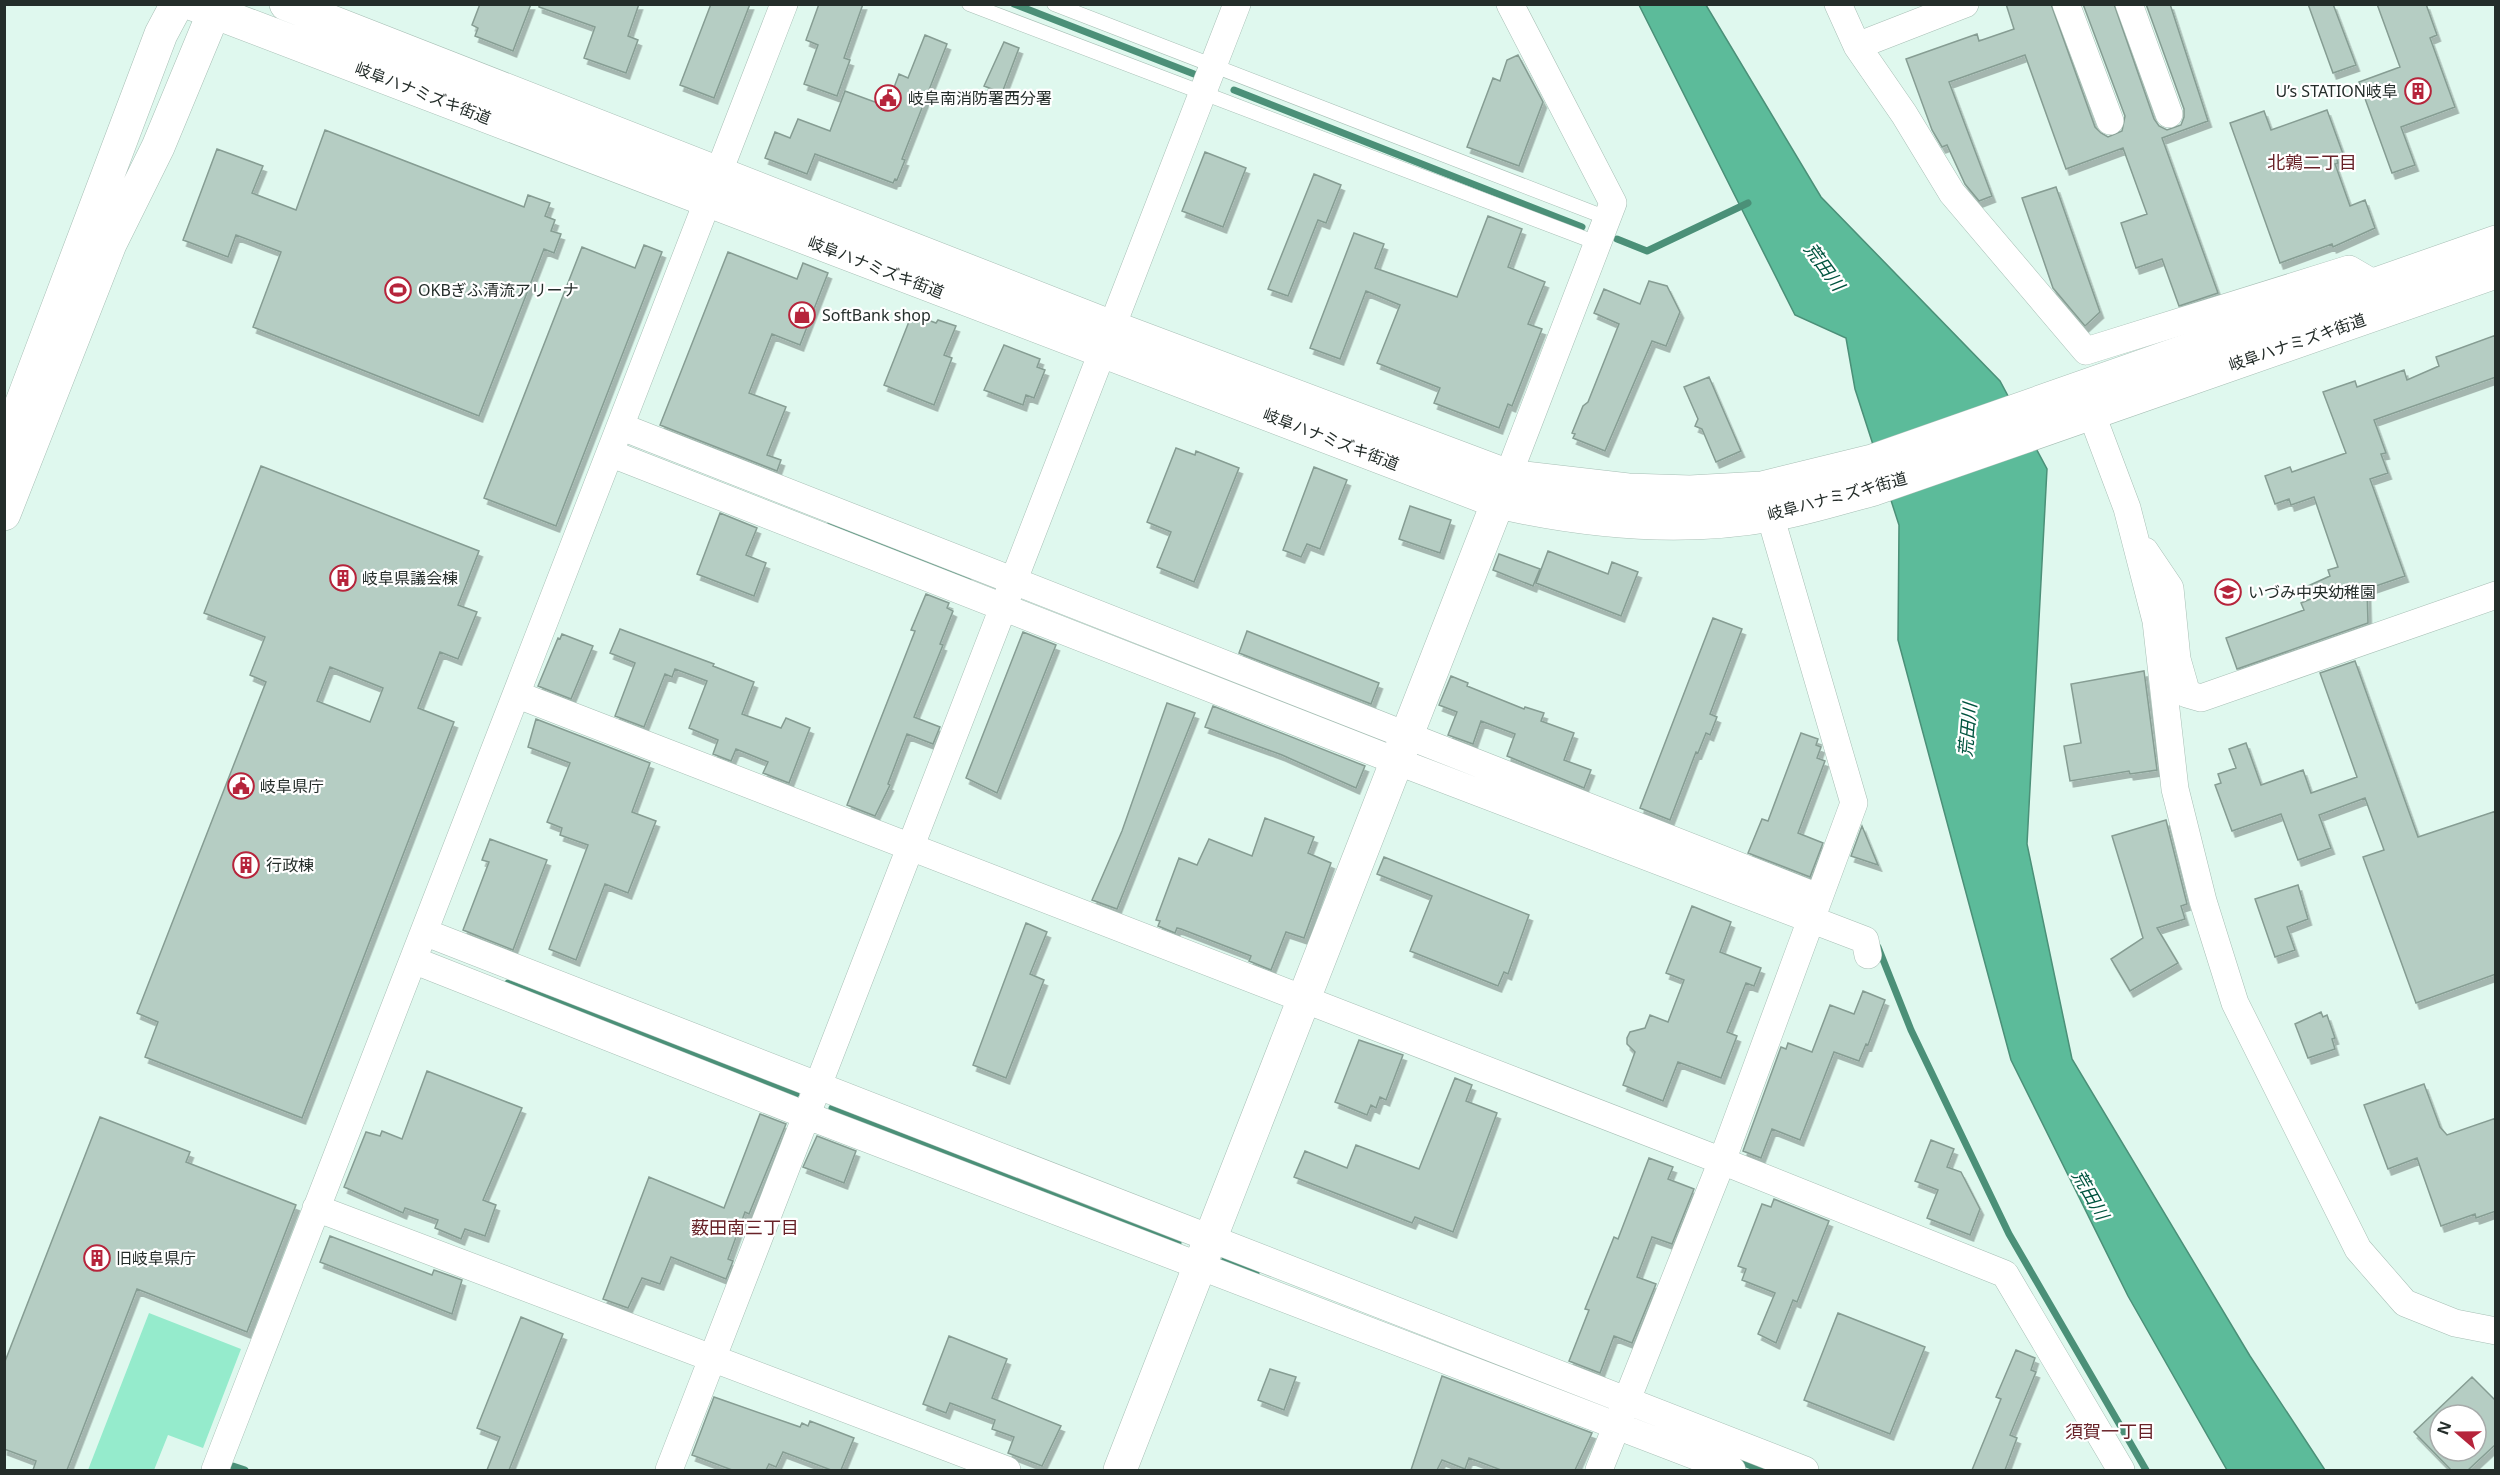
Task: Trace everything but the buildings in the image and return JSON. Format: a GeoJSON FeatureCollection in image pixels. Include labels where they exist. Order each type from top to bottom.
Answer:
{"type":"FeatureCollection","features":[{"type":"Feature","properties":{"kind":"main road"},"geometry":{"type":"LineString","coordinates":[[4,450],[161,34],[177,4]]}},
{"type":"Feature","properties":{"kind":"main road","name":"岐阜ハナミズキ街道"},"geometry":{"type":"LineString","coordinates":[[286,4],[720,173],[1107,340]]}},
{"type":"Feature","properties":{"kind":"main road"},"geometry":{"type":"LineString","coordinates":[[4,514],[110,244],[158,147],[207,7]]}},
{"type":"Feature","properties":{"kind":"main road","name":"岐阜ハナミズキ街道"},"geometry":{"type":"LineString","coordinates":[[207,7],[708,203],[1107,340],[1502,489],[1566,484],[1690,492],[1762,488],[1788,502],[1872,461],[2069,407],[2496,272]]}},
{"type":"Feature","properties":{"kind":"main road","name":"岐阜ハナミズキ街道"},"geometry":{"type":"LineString","coordinates":[[2069,407],[2373,283],[2496,242]]}},
{"type":"Feature","properties":{"kind":"main road"},"geometry":{"type":"LineString","coordinates":[[1120,1470],[1502,489]]}},
{"type":"Feature","properties":{"kind":"street"},"geometry":{"type":"LineString","coordinates":[[215,1470],[315,1208],[612,454],[784,4]]}},
{"type":"Feature","properties":{"kind":"street"},"geometry":{"type":"LineString","coordinates":[[669,1470],[1006,607],[1237,4]]}},
{"type":"Feature","properties":{"kind":"street"},"geometry":{"type":"LineString","coordinates":[[1502,489],[1613,203],[1510,4]]}},
{"type":"Feature","properties":{"kind":"street"},"geometry":{"type":"LineString","coordinates":[[1838,4],[1857,46],[1904,114],[1952,193],[2086,351],[2349,269],[2373,283]]}},
{"type":"Feature","properties":{"kind":"street"},"geometry":{"type":"LineString","coordinates":[[1857,46],[1965,4]]}},
{"type":"Feature","properties":{"kind":"street"},"geometry":{"type":"LineString","coordinates":[[2066,4],[2110,121]]}},
{"type":"Feature","properties":{"kind":"street"},"geometry":{"type":"LineString","coordinates":[[2128,4],[2169,114]]}},
{"type":"Feature","properties":{"kind":"street"},"geometry":{"type":"LineString","coordinates":[[2069,407],[2127,508],[2156,621],[2175,789],[2203,902],[2235,1003],[2358,1249],[2406,1303],[2455,1323],[2496,1331]]}},
{"type":"Feature","properties":{"kind":"street"},"geometry":{"type":"LineString","coordinates":[[622,427],[1015,582],[1401,748]]}},
{"type":"Feature","properties":{"kind":"street"},"geometry":{"type":"LineString","coordinates":[[612,454],[1006,607],[1401,748],[1815,908],[1865,940],[1868,955]]}},
{"type":"Feature","properties":{"kind":"street"},"geometry":{"type":"LineString","coordinates":[[1599,1470],[1722,1161],[1854,803],[1788,502]]}},
{"type":"Feature","properties":{"kind":"street"},"geometry":{"type":"LineString","coordinates":[[2134,535],[2170,588],[2177,659],[2187,694],[2201,698],[2496,595]]}},
{"type":"Feature","properties":{"kind":"street"},"geometry":{"type":"LineString","coordinates":[[518,695],[1722,1161],[2005,1274],[2121,1470]]}},
{"type":"Feature","properties":{"kind":"street"},"geometry":{"type":"LineString","coordinates":[[424,932],[820,1087],[1206,1252],[1622,1413],[1805,1470]]}},
{"type":"Feature","properties":{"kind":"street"},"geometry":{"type":"LineString","coordinates":[[413,960],[808,1116],[1206,1252]]}},
{"type":"Feature","properties":{"kind":"street"},"geometry":{"type":"LineString","coordinates":[[315,1208],[1007,1470]]}},
{"type":"Feature","properties":{"kind":"street"},"geometry":{"type":"LineString","coordinates":[[1622,1413],[1732,1470]]}},
{"type":"Feature","properties":{"kind":"lane"},"geometry":{"type":"LineString","coordinates":[[969,4],[1597,243]]}},
{"type":"Feature","properties":{"kind":"lane"},"geometry":{"type":"LineString","coordinates":[[1054,4],[1607,218]]}},
{"type":"Feature","properties":{"kind":"shaded area"},"geometry":{"type":"Polygon","coordinates":[[[149,1313],[241,1349],[203,1448],[168,1435],[154,1470],[88,1470],[149,1313]]]}},
{"type":"Feature","properties":{"kind":"water","name":"荒田川"},"geometry":{"type":"Polygon","coordinates":[[[1639,5],[1706,5],[1821,197],[2000,381],[2047,469],[2027,844],[2072,1059],[2250,1356],[2325,1470],[2227,1470],[2128,1296],[2011,1060],[1898,640],[1899,525],[1855,389],[1846,338],[1795,315],[1639,5]]]}},
{"type":"Feature","properties":{"kind":"waterway"},"geometry":{"type":"LineString","coordinates":[[1014,4],[1194,74]]}},
{"type":"Feature","properties":{"kind":"waterway"},"geometry":{"type":"LineString","coordinates":[[1234,90],[1582,227]]}},
{"type":"Feature","properties":{"kind":"waterway"},"geometry":{"type":"LineString","coordinates":[[1617,239],[1647,251],[1748,203]]}},
{"type":"Feature","properties":{"kind":"waterway"},"geometry":{"type":"LineString","coordinates":[[831,523],[968,579]]}},
{"type":"Feature","properties":{"kind":"waterway"},"geometry":{"type":"LineString","coordinates":[[1878,947],[1911,1030],[2009,1234],[2146,1470]]}},
{"type":"Feature","properties":{"kind":"waterway"},"geometry":{"type":"LineString","coordinates":[[508,983],[796,1094]]}},
{"type":"Feature","properties":{"kind":"waterway"},"geometry":{"type":"LineString","coordinates":[[832,1108],[1178,1243]]}},
{"type":"Feature","properties":{"kind":"waterway"},"geometry":{"type":"LineString","coordinates":[[1224,1261],[1256,1273]]}},
{"type":"Feature","properties":{"kind":"waterway"},"geometry":{"type":"LineString","coordinates":[[1736,1460],[1762,1470]]}},
{"type":"Feature","properties":{"kind":"waterway"},"geometry":{"type":"LineString","coordinates":[[233,1466],[245,1470]]}},
{"type":"Feature","properties":{"kind":"place","name":"U’s STATION岐阜"},"geometry":{"type":"Point","coordinates":[2418,91]}},
{"type":"Feature","properties":{"kind":"place","name":"岐阜南消防署西分署"},"geometry":{"type":"Point","coordinates":[888,98]}},
{"type":"Feature","properties":{"kind":"place","name":"OKBぎふ清流アリーナ"},"geometry":{"type":"Point","coordinates":[398,290]}},
{"type":"Feature","properties":{"kind":"place","name":"SoftBank shop"},"geometry":{"type":"Point","coordinates":[802,315]}},
{"type":"Feature","properties":{"kind":"place","name":"岐阜県議会棟"},"geometry":{"type":"Point","coordinates":[343,578]}},
{"type":"Feature","properties":{"kind":"place","name":"いづみ中央幼稚園"},"geometry":{"type":"Point","coordinates":[2228,592]}},
{"type":"Feature","properties":{"kind":"place","name":"岐阜県庁"},"geometry":{"type":"Point","coordinates":[241,786]}},
{"type":"Feature","properties":{"kind":"place","name":"行政棟"},"geometry":{"type":"Point","coordinates":[246,865]}},
{"type":"Feature","properties":{"kind":"place","name":"旧岐阜県庁"},"geometry":{"type":"Point","coordinates":[97,1258]}},
{"type":"Feature","properties":{"kind":"district","name":"北鶉二丁目"},"geometry":{"type":"Point","coordinates":[2312,163]}},
{"type":"Feature","properties":{"kind":"district","name":"薮田南三丁目"},"geometry":{"type":"Point","coordinates":[745,1228]}},
{"type":"Feature","properties":{"kind":"district","name":"須賀一丁目"},"geometry":{"type":"Point","coordinates":[2110,1432]}}]}
